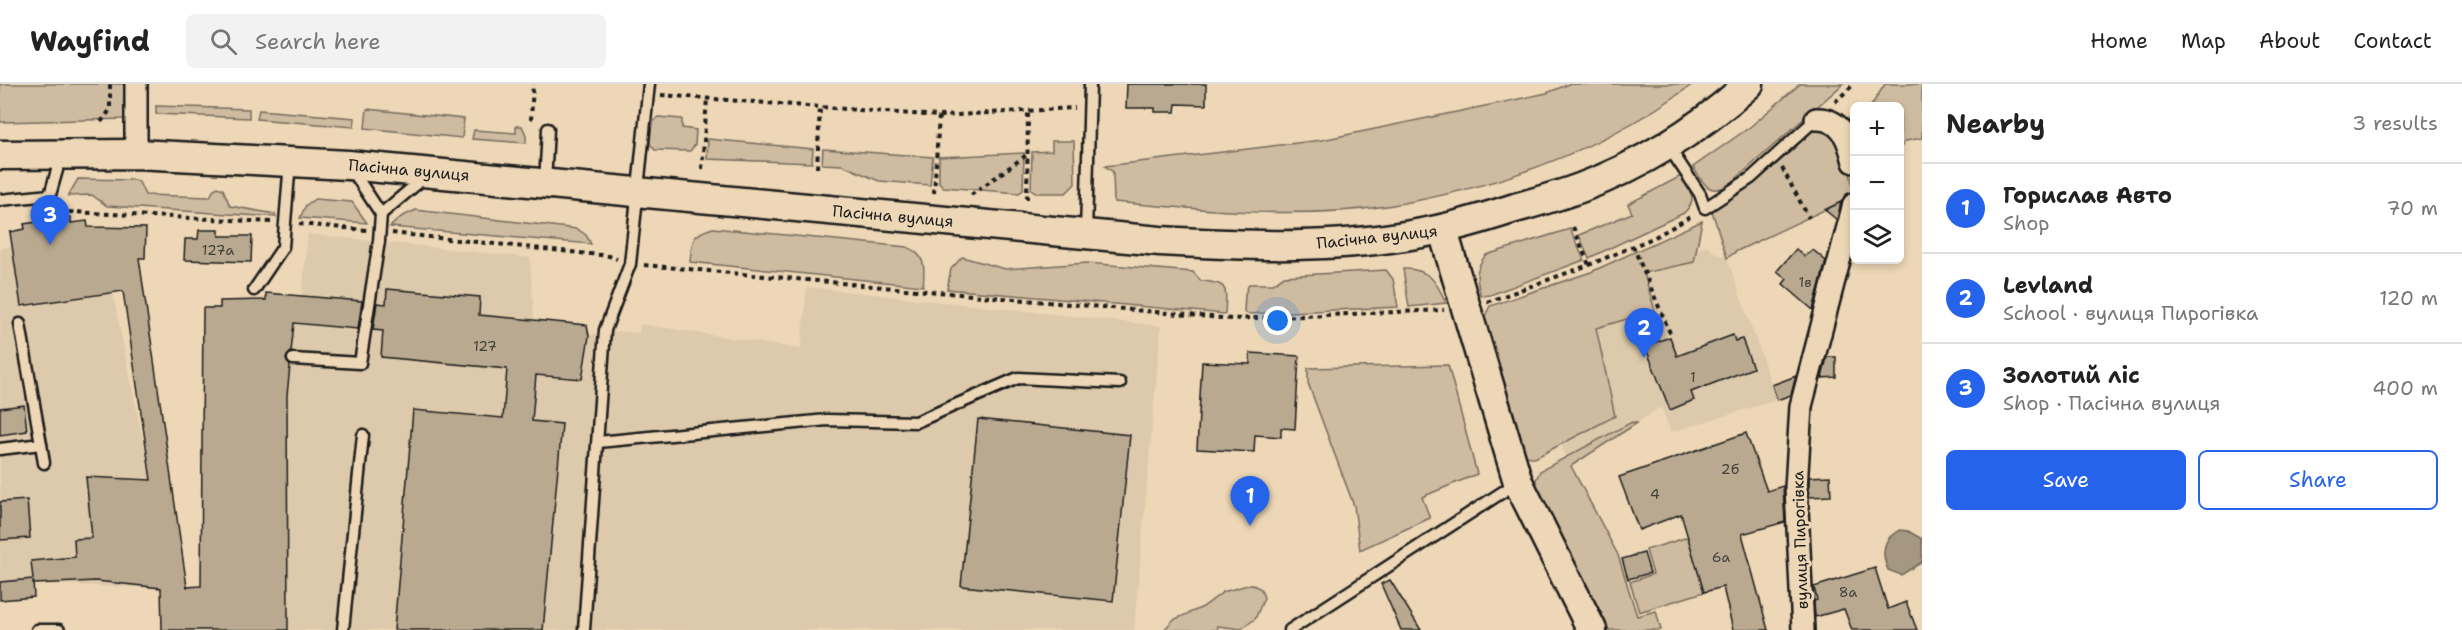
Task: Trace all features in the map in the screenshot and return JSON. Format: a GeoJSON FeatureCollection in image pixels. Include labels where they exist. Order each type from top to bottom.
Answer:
{"type":"FeatureCollection","features":[{"type":"Feature","properties":{"kind":"main road","name":"Пасічна вулиця"},"geometry":{"type":"LineString","coordinates":[[0,155],[136,154],[290,161],[431,172],[1086,234],[1235,245],[1320,243],[1389,239],[1443,231],[1580,188],[1667,146],[1726,105],[1749,84]]}},
{"type":"Feature","properties":{"kind":"main road"},"geometry":{"type":"LineString","coordinates":[[1443,231],[1518,482],[1592,630]]}},
{"type":"Feature","properties":{"kind":"street"},"geometry":{"type":"LineString","coordinates":[[135,84],[136,154]]}},
{"type":"Feature","properties":{"kind":"street"},"geometry":{"type":"LineString","coordinates":[[1816,119],[1832,121],[1842,130],[1852,156]]}},
{"type":"Feature","properties":{"kind":"street","name":"вулиця Пирогівка"},"geometry":{"type":"LineString","coordinates":[[1803,630],[1796,488],[1801,406],[1852,210]]}},
{"type":"Feature","properties":{"kind":"lane"},"geometry":{"type":"LineString","coordinates":[[1086,234],[1090,84]]}},
{"type":"Feature","properties":{"kind":"lane"},"geometry":{"type":"LineString","coordinates":[[584,630],[605,330],[630,264],[649,89]]}},
{"type":"Feature","properties":{"kind":"lane"},"geometry":{"type":"LineString","coordinates":[[1667,146],[1700,194],[1706,208],[1751,178],[1816,119]]}},
{"type":"Feature","properties":{"kind":"lane"},"geometry":{"type":"LineString","coordinates":[[545,183],[548,129]]}},
{"type":"Feature","properties":{"kind":"lane"},"geometry":{"type":"LineString","coordinates":[[0,200],[50,195],[62,153]]}},
{"type":"Feature","properties":{"kind":"lane"},"geometry":{"type":"LineString","coordinates":[[254,290],[284,247],[290,161]]}},
{"type":"Feature","properties":{"kind":"lane"},"geometry":{"type":"LineString","coordinates":[[292,359],[360,363],[381,214],[348,165]]}},
{"type":"Feature","properties":{"kind":"lane"},"geometry":{"type":"LineString","coordinates":[[381,214],[431,172]]}},
{"type":"Feature","properties":{"kind":"lane"},"geometry":{"type":"LineString","coordinates":[[20,324],[44,463]]}},
{"type":"Feature","properties":{"kind":"lane"},"geometry":{"type":"LineString","coordinates":[[598,442],[827,420],[916,422],[1018,378],[1120,383]]}},
{"type":"Feature","properties":{"kind":"lane"},"geometry":{"type":"LineString","coordinates":[[343,630],[363,435]]}},
{"type":"Feature","properties":{"kind":"lane"},"geometry":{"type":"LineString","coordinates":[[0,449],[41,444]]}},
{"type":"Feature","properties":{"kind":"lane"},"geometry":{"type":"LineString","coordinates":[[1290,630],[1518,482]]}},
{"type":"Feature","properties":{"kind":"lane"},"geometry":{"type":"LineString","coordinates":[[37,630],[59,630]]}},
{"type":"Feature","properties":{"kind":"path"},"geometry":{"type":"LineString","coordinates":[[101,122],[110,110],[110,84]]}},
{"type":"Feature","properties":{"kind":"path"},"geometry":{"type":"LineString","coordinates":[[531,120],[533,84]]}},
{"type":"Feature","properties":{"kind":"path"},"geometry":{"type":"LineString","coordinates":[[649,89],[707,98],[939,116],[1090,107]]}},
{"type":"Feature","properties":{"kind":"path"},"geometry":{"type":"LineString","coordinates":[[702,169],[707,98]]}},
{"type":"Feature","properties":{"kind":"path"},"geometry":{"type":"LineString","coordinates":[[817,168],[820,107]]}},
{"type":"Feature","properties":{"kind":"path"},"geometry":{"type":"LineString","coordinates":[[1028,111],[1028,200]]}},
{"type":"Feature","properties":{"kind":"path"},"geometry":{"type":"LineString","coordinates":[[934,193],[939,116]]}},
{"type":"Feature","properties":{"kind":"path"},"geometry":{"type":"LineString","coordinates":[[971,195],[1028,154]]}},
{"type":"Feature","properties":{"kind":"path"},"geometry":{"type":"LineString","coordinates":[[1776,156],[1809,218]]}},
{"type":"Feature","properties":{"kind":"path"},"geometry":{"type":"LineString","coordinates":[[50,195],[51,211],[286,223],[609,256],[630,264],[1232,319],[1465,308],[1523,290],[1589,265],[1634,246],[1706,208]]}},
{"type":"Feature","properties":{"kind":"path"},"geometry":{"type":"LineString","coordinates":[[1573,227],[1589,265]]}},
{"type":"Feature","properties":{"kind":"path"},"geometry":{"type":"LineString","coordinates":[[1634,246],[1670,333]]}},
{"type":"Feature","properties":{"kind":"shaded area"},"geometry":{"type":"Polygon","coordinates":[[[0,84],[129,84],[126,119],[0,122],[0,84]]]}},
{"type":"Feature","properties":{"kind":"shaded area"},"geometry":{"type":"Polygon","coordinates":[[[1569,84],[1693,84],[1623,128],[1548,163],[1469,189],[1387,206],[1285,213],[1114,202],[1113,172],[1105,166],[1322,140],[1547,93],[1569,84]]]}},
{"type":"Feature","properties":{"kind":"shaded area"},"geometry":{"type":"Polygon","coordinates":[[[1800,84],[1843,84],[1729,185],[1716,189],[1707,186],[1693,167],[1750,127],[1800,84]]]}},
{"type":"Feature","properties":{"kind":"shaded area"},"geometry":{"type":"Polygon","coordinates":[[[1885,84],[1922,84],[1922,138],[1904,143],[1904,102],[1874,102],[1885,84]]]}},
{"type":"Feature","properties":{"kind":"shaded area"},"geometry":{"type":"Polygon","coordinates":[[[156,106],[249,109],[249,118],[156,114],[156,106]]]}},
{"type":"Feature","properties":{"kind":"shaded area"},"geometry":{"type":"Polygon","coordinates":[[[367,109],[464,119],[462,138],[365,128],[367,109]]]}},
{"type":"Feature","properties":{"kind":"shaded area"},"geometry":{"type":"Polygon","coordinates":[[[259,110],[355,118],[354,127],[257,119],[259,110]]]}},
{"type":"Feature","properties":{"kind":"shaded area"},"geometry":{"type":"Polygon","coordinates":[[[658,117],[682,119],[682,128],[696,130],[695,145],[690,151],[655,150],[650,144],[651,133],[653,123],[658,117]]]}},
{"type":"Feature","properties":{"kind":"shaded area"},"geometry":{"type":"Polygon","coordinates":[[[516,126],[522,126],[526,135],[526,143],[472,139],[474,130],[516,133],[516,126]]]}},
{"type":"Feature","properties":{"kind":"shaded area"},"geometry":{"type":"Polygon","coordinates":[[[1815,127],[1829,127],[1849,165],[1850,198],[1737,251],[1727,258],[1711,208],[1771,165],[1815,127]]]}},
{"type":"Feature","properties":{"kind":"shaded area"},"geometry":{"type":"Polygon","coordinates":[[[708,139],[813,149],[812,163],[707,159],[708,139]]]}},
{"type":"Feature","properties":{"kind":"shaded area"},"geometry":{"type":"Polygon","coordinates":[[[1052,141],[1074,141],[1075,184],[1066,193],[1037,193],[1031,189],[1032,152],[1052,151],[1052,141]]]}},
{"type":"Feature","properties":{"kind":"shaded area"},"geometry":{"type":"Polygon","coordinates":[[[823,149],[933,157],[930,185],[879,181],[842,165],[822,164],[823,149]]]}},
{"type":"Feature","properties":{"kind":"shaded area"},"geometry":{"type":"Polygon","coordinates":[[[1024,153],[1023,190],[1019,193],[943,187],[939,182],[939,157],[1024,153]]]}},
{"type":"Feature","properties":{"kind":"shaded area"},"geometry":{"type":"Polygon","coordinates":[[[1681,176],[1692,195],[1689,208],[1684,213],[1589,258],[1579,235],[1632,213],[1628,204],[1681,176]]]}},
{"type":"Feature","properties":{"kind":"shaded area"},"geometry":{"type":"Polygon","coordinates":[[[78,179],[135,180],[139,182],[145,195],[210,197],[214,189],[218,187],[223,189],[230,206],[275,214],[276,217],[107,206],[92,195],[68,196],[78,179]]]}},
{"type":"Feature","properties":{"kind":"shaded area"},"geometry":{"type":"Polygon","coordinates":[[[315,199],[352,202],[367,223],[300,218],[306,205],[315,199]]]}},
{"type":"Feature","properties":{"kind":"shaded area"},"geometry":{"type":"Polygon","coordinates":[[[416,210],[577,229],[586,235],[591,244],[390,227],[401,217],[416,210]]]}},
{"type":"Feature","properties":{"kind":"shaded area"},"geometry":{"type":"Polygon","coordinates":[[[1702,221],[1694,262],[1644,273],[1655,311],[1596,328],[1615,416],[1535,458],[1523,455],[1484,318],[1490,306],[1591,272],[1702,221]]]}},
{"type":"Feature","properties":{"kind":"shaded area"},"geometry":{"type":"Polygon","coordinates":[[[713,228],[907,247],[921,258],[924,273],[923,286],[690,262],[694,239],[700,233],[713,228]]]}},
{"type":"Feature","properties":{"kind":"shaded area"},"geometry":{"type":"Polygon","coordinates":[[[1570,229],[1584,260],[1490,295],[1481,296],[1477,274],[1479,265],[1486,255],[1570,229]]]}},
{"type":"Feature","properties":{"kind":"shaded area"},"geometry":{"type":"Polygon","coordinates":[[[308,234],[530,258],[534,320],[587,325],[583,365],[589,336],[605,330],[639,333],[640,324],[801,349],[807,287],[1161,326],[1134,630],[288,630],[287,395],[296,295],[302,295],[308,234]]]}},
{"type":"Feature","properties":{"kind":"shaded area"},"geometry":{"type":"Polygon","coordinates":[[[1707,245],[1712,251],[1727,258],[1777,400],[1671,432],[1661,407],[1570,466],[1516,331],[1641,279],[1707,245]]]}},
{"type":"Feature","properties":{"kind":"shaded area"},"geometry":{"type":"Polygon","coordinates":[[[12,246],[107,265],[151,480],[161,588],[34,584],[34,597],[0,600],[0,249],[12,246]]]}},
{"type":"Feature","properties":{"kind":"shaded area"},"geometry":{"type":"Polygon","coordinates":[[[962,257],[1005,269],[1087,263],[1193,272],[1201,281],[1222,285],[1226,298],[1225,314],[947,289],[951,269],[962,257]]]}},
{"type":"Feature","properties":{"kind":"shaded area"},"geometry":{"type":"Polygon","coordinates":[[[1403,269],[1412,269],[1426,274],[1435,283],[1446,303],[1409,307],[1403,269]]]}},
{"type":"Feature","properties":{"kind":"shaded area"},"geometry":{"type":"Polygon","coordinates":[[[1386,270],[1393,279],[1398,307],[1248,314],[1244,312],[1245,294],[1249,284],[1273,284],[1284,276],[1386,270]]]}},
{"type":"Feature","properties":{"kind":"shaded area"},"geometry":{"type":"Polygon","coordinates":[[[1448,365],[1477,474],[1422,497],[1430,518],[1360,550],[1354,506],[1308,383],[1308,368],[1448,365]]]}},
{"type":"Feature","properties":{"kind":"shaded area"},"geometry":{"type":"Polygon","coordinates":[[[1632,422],[1637,423],[1571,466],[1618,555],[1637,616],[1656,611],[1661,630],[1609,630],[1535,482],[1540,471],[1632,422]]]}},
{"type":"Feature","properties":{"kind":"shaded area"},"geometry":{"type":"Polygon","coordinates":[[[1901,530],[1908,531],[1922,539],[1922,562],[1901,575],[1888,570],[1884,552],[1890,537],[1901,530]]]}},
{"type":"Feature","properties":{"kind":"shaded area"},"geometry":{"type":"Polygon","coordinates":[[[1688,537],[1704,592],[1639,612],[1630,582],[1653,574],[1646,550],[1688,537]]]}},
{"type":"Feature","properties":{"kind":"shaded area"},"geometry":{"type":"Polygon","coordinates":[[[1251,584],[1261,589],[1264,598],[1255,619],[1241,629],[1217,626],[1218,630],[1164,630],[1173,620],[1203,607],[1223,592],[1251,584]]]}},
{"type":"Feature","properties":{"kind":"building"},"geometry":{"type":"Polygon","coordinates":[[[1127,84],[1206,84],[1206,105],[1176,104],[1175,112],[1155,112],[1155,108],[1126,108],[1127,84]]]}},
{"type":"Feature","properties":{"kind":"building"},"geometry":{"type":"Polygon","coordinates":[[[1841,202],[1837,220],[1825,210],[1841,202]]]}},
{"type":"Feature","properties":{"kind":"building"},"geometry":{"type":"Polygon","coordinates":[[[71,217],[71,223],[87,221],[88,227],[146,228],[145,258],[139,258],[187,587],[201,586],[203,308],[220,308],[220,301],[266,300],[266,293],[362,301],[358,329],[294,323],[291,352],[286,359],[290,366],[287,395],[288,630],[162,630],[161,588],[96,581],[34,584],[33,581],[34,597],[0,600],[0,582],[33,579],[31,561],[75,557],[74,539],[92,538],[86,477],[151,480],[123,291],[21,306],[10,232],[25,229],[24,224],[71,217]]]}},
{"type":"Feature","properties":{"kind":"building"},"geometry":{"type":"Polygon","coordinates":[[[199,230],[219,230],[219,236],[252,236],[251,262],[184,260],[185,239],[198,239],[199,230]]]}},
{"type":"Feature","properties":{"kind":"building"},"geometry":{"type":"Polygon","coordinates":[[[1796,249],[1804,256],[1813,250],[1826,261],[1813,310],[1783,284],[1787,279],[1777,271],[1796,249]]]}},
{"type":"Feature","properties":{"kind":"building"},"geometry":{"type":"Polygon","coordinates":[[[387,289],[480,297],[479,315],[587,325],[589,336],[582,379],[536,375],[532,421],[562,424],[543,630],[394,630],[413,410],[503,418],[507,369],[381,357],[383,331],[373,330],[377,303],[386,304],[387,289]]]}},
{"type":"Feature","properties":{"kind":"building"},"geometry":{"type":"Polygon","coordinates":[[[1733,335],[1735,341],[1742,339],[1753,368],[1691,392],[1694,400],[1670,410],[1645,346],[1670,337],[1677,356],[1733,335]]]}},
{"type":"Feature","properties":{"kind":"building"},"geometry":{"type":"Polygon","coordinates":[[[1250,353],[1299,356],[1295,429],[1281,428],[1281,437],[1255,435],[1254,452],[1197,449],[1202,362],[1250,364],[1250,353]]]}},
{"type":"Feature","properties":{"kind":"building"},"geometry":{"type":"Polygon","coordinates":[[[1827,357],[1836,357],[1836,377],[1822,378],[1827,357]]]}},
{"type":"Feature","properties":{"kind":"building"},"geometry":{"type":"Polygon","coordinates":[[[1796,376],[1791,395],[1777,400],[1772,385],[1796,376]]]}},
{"type":"Feature","properties":{"kind":"building"},"geometry":{"type":"Polygon","coordinates":[[[24,405],[27,431],[0,435],[0,408],[24,405]]]}},
{"type":"Feature","properties":{"kind":"building"},"geometry":{"type":"Polygon","coordinates":[[[978,419],[1130,435],[1113,601],[961,586],[978,419]]]}},
{"type":"Feature","properties":{"kind":"building"},"geometry":{"type":"Polygon","coordinates":[[[1746,433],[1767,491],[1783,486],[1785,522],[1742,534],[1768,630],[1733,630],[1723,587],[1704,592],[1681,514],[1639,530],[1619,477],[1746,433]]]}},
{"type":"Feature","properties":{"kind":"building"},"geometry":{"type":"Polygon","coordinates":[[[1830,476],[1831,496],[1809,497],[1809,477],[1830,476]]]}},
{"type":"Feature","properties":{"kind":"building"},"geometry":{"type":"Polygon","coordinates":[[[27,500],[30,538],[0,540],[0,502],[27,500]]]}},
{"type":"Feature","properties":{"kind":"building"},"geometry":{"type":"Polygon","coordinates":[[[1644,553],[1650,573],[1628,579],[1622,559],[1644,553]]]}},
{"type":"Feature","properties":{"kind":"building"},"geometry":{"type":"Polygon","coordinates":[[[1875,568],[1888,609],[1906,602],[1917,630],[1852,630],[1844,609],[1815,617],[1814,601],[1817,600],[1814,587],[1875,568]]]}},
{"type":"Feature","properties":{"kind":"building"},"geometry":{"type":"Polygon","coordinates":[[[1390,580],[1421,630],[1401,630],[1381,584],[1390,580]]]}},
{"type":"Feature","properties":{"kind":"place","name":"Золотий ліс"},"geometry":{"type":"Point","coordinates":[50,245]}},
{"type":"Feature","properties":{"kind":"place","name":"Levland"},"geometry":{"type":"Point","coordinates":[1644,358]}},
{"type":"Feature","properties":{"kind":"place","name":"Горислав Авто"},"geometry":{"type":"Point","coordinates":[1250,526]}}]}
